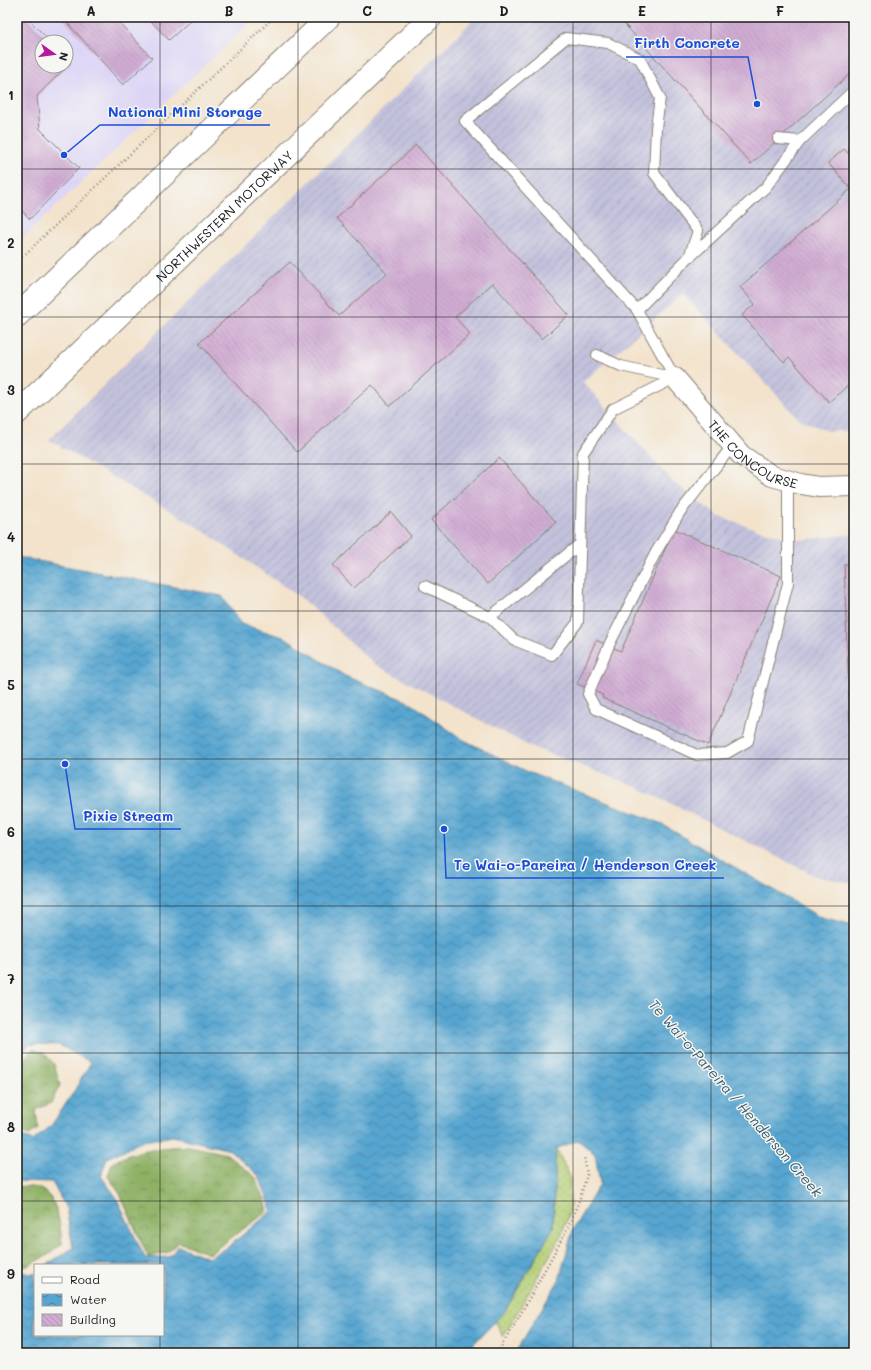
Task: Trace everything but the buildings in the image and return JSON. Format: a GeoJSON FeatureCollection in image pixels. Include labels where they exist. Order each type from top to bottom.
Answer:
{"type":"FeatureCollection","features":[{"type":"Feature","properties":{"kind":"highway"},"geometry":{"type":"LineString","coordinates":[[17,316],[329,17]]}},
{"type":"Feature","properties":{"kind":"highway","name":"NORTHWESTERN MOTORWAY"},"geometry":{"type":"LineString","coordinates":[[17,413],[432,17]]}},
{"type":"Feature","properties":{"kind":"street","name":"THE CONCOURSE"},"geometry":{"type":"LineString","coordinates":[[675,378],[741,455],[772,476],[788,481],[819,487],[854,486]]}},
{"type":"Feature","properties":{"kind":"lane"},"geometry":{"type":"LineString","coordinates":[[675,378],[637,310],[465,120],[566,38],[608,43],[640,59],[660,98],[656,128],[654,173],[698,232],[689,257]]}},
{"type":"Feature","properties":{"kind":"lane"},"geometry":{"type":"LineString","coordinates":[[637,310],[689,257],[766,187],[800,141],[854,90]]}},
{"type":"Feature","properties":{"kind":"lane"},"geometry":{"type":"LineString","coordinates":[[778,139],[800,141]]}},
{"type":"Feature","properties":{"kind":"lane"},"geometry":{"type":"LineString","coordinates":[[597,356],[620,366],[675,378]]}},
{"type":"Feature","properties":{"kind":"lane"},"geometry":{"type":"LineString","coordinates":[[425,586],[490,617],[514,640],[552,655],[578,622],[583,453],[613,409],[675,378]]}},
{"type":"Feature","properties":{"kind":"lane"},"geometry":{"type":"LineString","coordinates":[[733,445],[680,512],[656,552],[607,650],[588,694],[596,708],[697,755],[727,753],[748,741],[788,583],[788,481]]}},
{"type":"Feature","properties":{"kind":"lane"},"geometry":{"type":"LineString","coordinates":[[490,617],[580,544]]}},
{"type":"Feature","properties":{"kind":"path"},"geometry":{"type":"LineString","coordinates":[[17,262],[274,17]]}},
{"type":"Feature","properties":{"kind":"path"},"geometry":{"type":"LineString","coordinates":[[497,1353],[523,1311],[568,1228],[587,1175],[584,1156]]}},
{"type":"Feature","properties":{"kind":"shaded area"},"geometry":{"type":"Polygon","coordinates":[[[17,17],[256,17],[17,243],[17,17]]]}},
{"type":"Feature","properties":{"kind":"shaded area"},"geometry":{"type":"Polygon","coordinates":[[[476,17],[854,17],[854,431],[827,431],[799,419],[683,294],[583,382],[673,482],[718,516],[759,530],[797,540],[848,535],[854,533],[854,883],[818,877],[637,787],[527,745],[374,664],[304,600],[196,526],[49,440],[476,17]]]}},
{"type":"Feature","properties":{"kind":"green space"},"geometry":{"type":"Polygon","coordinates":[[[32,1049],[44,1053],[54,1064],[60,1085],[51,1103],[36,1110],[38,1129],[29,1135],[17,1129],[17,1068],[32,1049]]]}},
{"type":"Feature","properties":{"kind":"green space"},"geometry":{"type":"Polygon","coordinates":[[[189,1146],[227,1154],[256,1178],[268,1211],[209,1254],[179,1242],[168,1252],[148,1257],[120,1194],[108,1176],[112,1163],[131,1154],[149,1150],[189,1146]]]}},
{"type":"Feature","properties":{"kind":"green space"},"geometry":{"type":"Polygon","coordinates":[[[556,1148],[570,1177],[570,1211],[560,1238],[503,1337],[495,1320],[505,1311],[553,1228],[556,1148]]]}},
{"type":"Feature","properties":{"kind":"green space"},"geometry":{"type":"Polygon","coordinates":[[[17,1186],[37,1188],[48,1194],[58,1214],[62,1244],[48,1255],[25,1267],[17,1265],[17,1186]]]}},
{"type":"Feature","properties":{"kind":"water"},"geometry":{"type":"Polygon","coordinates":[[[17,557],[222,596],[241,624],[286,638],[345,676],[409,702],[462,739],[530,773],[658,822],[821,918],[854,926],[854,1353],[515,1353],[559,1280],[573,1229],[600,1184],[595,1154],[578,1140],[556,1149],[553,1228],[505,1311],[465,1353],[17,1353],[17,1271],[31,1274],[34,1272],[34,1336],[164,1336],[164,1264],[48,1264],[73,1248],[66,1208],[52,1182],[17,1181],[17,1134],[33,1141],[51,1126],[91,1062],[59,1045],[29,1044],[17,1060],[17,557]],[[173,1136],[143,1141],[107,1158],[101,1176],[116,1197],[145,1258],[169,1257],[178,1246],[209,1258],[229,1246],[272,1211],[259,1176],[230,1150],[173,1136]]]}},
{"type":"Feature","properties":{"kind":"place","name":"Firth Concrete"},"geometry":{"type":"Point","coordinates":[757,104]}},
{"type":"Feature","properties":{"kind":"place","name":"National Mini Storage"},"geometry":{"type":"Point","coordinates":[64,155]}},
{"type":"Feature","properties":{"kind":"place","name":"Pixie Stream"},"geometry":{"type":"Point","coordinates":[65,764]}},
{"type":"Feature","properties":{"kind":"place","name":"Te Wai-o-Pareira / Henderson Creek"},"geometry":{"type":"Point","coordinates":[444,829]}}]}
